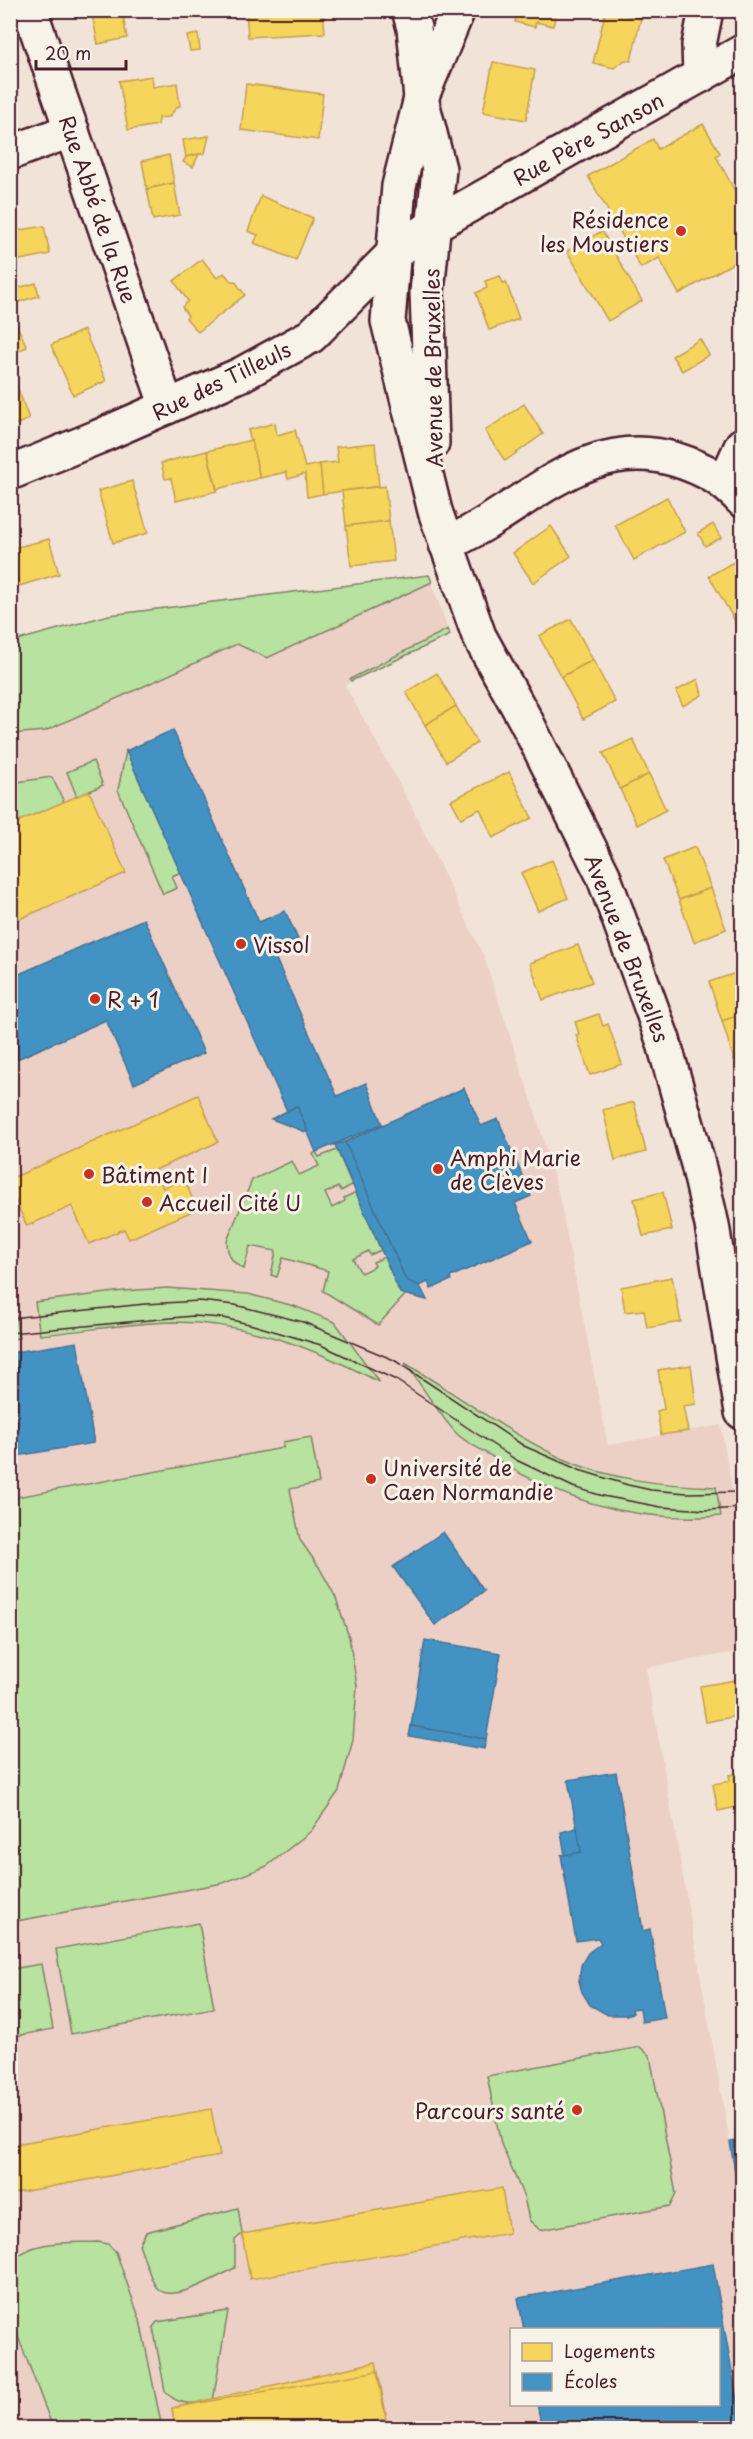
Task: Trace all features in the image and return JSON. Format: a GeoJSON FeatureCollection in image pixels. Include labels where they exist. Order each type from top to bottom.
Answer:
{"type":"FeatureCollection","features":[{"type":"Feature","properties":{"kind":"street","name":"Rue Abbé de la Rue"},"geometry":{"type":"LineString","coordinates":[[30,10],[167,407]]}},
{"type":"Feature","properties":{"kind":"street"},"geometry":{"type":"LineString","coordinates":[[409,10],[414,28],[421,98]]}},
{"type":"Feature","properties":{"kind":"street"},"geometry":{"type":"LineString","coordinates":[[421,98],[458,10]]}},
{"type":"Feature","properties":{"kind":"street"},"geometry":{"type":"LineString","coordinates":[[700,76],[699,45],[706,10]]}},
{"type":"Feature","properties":{"kind":"street","name":"Rue Père Sanson"},"geometry":{"type":"LineString","coordinates":[[434,225],[742,52]]}},
{"type":"Feature","properties":{"kind":"street","name":"Avenue de Bruxelles"},"geometry":{"type":"LineString","coordinates":[[421,98],[439,169],[427,292],[435,511]]}},
{"type":"Feature","properties":{"kind":"street","name":"Avenue de Bruxelles"},"geometry":{"type":"LineString","coordinates":[[421,98],[399,186],[388,321],[435,511],[479,636],[570,804],[603,875],[663,1040],[698,1164],[712,1225],[742,1412]]}},
{"type":"Feature","properties":{"kind":"street"},"geometry":{"type":"LineString","coordinates":[[10,153],[72,130]]}},
{"type":"Feature","properties":{"kind":"street","name":"Rue des Tilleuls"},"geometry":{"type":"LineString","coordinates":[[10,474],[242,374],[311,336],[394,253],[434,225]]}},
{"type":"Feature","properties":{"kind":"street"},"geometry":{"type":"LineString","coordinates":[[446,544],[470,535],[565,473],[604,458],[650,454],[696,467],[734,491],[742,445]]}},
{"type":"Feature","properties":{"kind":"shaded area","name":"Université de Caen Normandie"},"geometry":{"type":"Polygon","coordinates":[[[429,575],[450,635],[345,685],[412,807],[484,957],[536,1114],[559,1195],[608,1445],[721,1425],[742,1548],[742,1651],[646,1668],[742,2210],[742,2428],[11,2428],[11,642],[109,615],[429,575]]]}},
{"type":"Feature","properties":{"kind":"green space"},"geometry":{"type":"Polygon","coordinates":[[[429,575],[432,582],[267,658],[237,644],[45,731],[11,734],[11,642],[109,615],[429,575]]]}},
{"type":"Feature","properties":{"kind":"green space"},"geometry":{"type":"Polygon","coordinates":[[[448,629],[450,635],[351,681],[350,679],[448,629]]]}},
{"type":"Feature","properties":{"kind":"green space"},"geometry":{"type":"Polygon","coordinates":[[[126,751],[181,872],[172,876],[177,888],[163,894],[118,790],[126,751]]]}},
{"type":"Feature","properties":{"kind":"green space"},"geometry":{"type":"Polygon","coordinates":[[[93,761],[103,785],[77,797],[67,772],[93,761]]]}},
{"type":"Feature","properties":{"kind":"green space"},"geometry":{"type":"Polygon","coordinates":[[[52,777],[64,802],[11,825],[10,783],[52,777]]]}},
{"type":"Feature","properties":{"kind":"green space"},"geometry":{"type":"Polygon","coordinates":[[[337,1150],[352,1185],[341,1191],[338,1187],[325,1193],[332,1208],[356,1192],[381,1250],[370,1255],[368,1251],[353,1259],[361,1273],[375,1266],[373,1262],[385,1257],[406,1294],[378,1325],[323,1291],[328,1271],[283,1258],[277,1277],[271,1275],[276,1251],[250,1246],[244,1269],[233,1261],[228,1250],[227,1241],[252,1180],[292,1161],[299,1175],[319,1166],[313,1154],[316,1152],[319,1157],[337,1150]]]}},
{"type":"Feature","properties":{"kind":"green space"},"geometry":{"type":"Polygon","coordinates":[[[167,1288],[248,1294],[294,1306],[335,1322],[379,1382],[330,1358],[279,1339],[254,1332],[200,1323],[123,1325],[40,1335],[35,1302],[167,1288]]]}},
{"type":"Feature","properties":{"kind":"green space"},"geometry":{"type":"Polygon","coordinates":[[[14,1305],[19,1338],[11,1339],[11,1306],[14,1305]]]}},
{"type":"Feature","properties":{"kind":"green space"},"geometry":{"type":"Polygon","coordinates":[[[405,1363],[519,1436],[578,1465],[636,1480],[716,1487],[721,1516],[660,1516],[601,1506],[572,1497],[517,1472],[456,1433],[405,1363]]]}},
{"type":"Feature","properties":{"kind":"green space"},"geometry":{"type":"Polygon","coordinates":[[[311,1437],[319,1483],[290,1489],[300,1540],[319,1567],[336,1598],[349,1637],[357,1686],[353,1740],[339,1791],[311,1831],[267,1866],[223,1883],[11,1922],[11,1498],[283,1448],[283,1442],[311,1437]]]}},
{"type":"Feature","properties":{"kind":"green space"},"geometry":{"type":"Polygon","coordinates":[[[199,1923],[214,2008],[71,2034],[56,1949],[199,1923]]]}},
{"type":"Feature","properties":{"kind":"green space"},"geometry":{"type":"Polygon","coordinates":[[[41,1964],[53,2029],[11,2037],[11,1969],[41,1964]]]}},
{"type":"Feature","properties":{"kind":"green space","name":"Parcours santé"},"geometry":{"type":"Polygon","coordinates":[[[640,2047],[650,2056],[676,2194],[670,2206],[540,2230],[529,2220],[524,2197],[501,2144],[487,2076],[640,2047]]]}},
{"type":"Feature","properties":{"kind":"green space"},"geometry":{"type":"Polygon","coordinates":[[[238,2208],[242,2234],[235,2240],[235,2268],[184,2291],[164,2292],[157,2288],[139,2244],[146,2232],[238,2208]]]}},
{"type":"Feature","properties":{"kind":"green space"},"geometry":{"type":"Polygon","coordinates":[[[98,2242],[108,2244],[116,2252],[140,2320],[162,2428],[53,2428],[11,2318],[11,2261],[30,2249],[41,2246],[98,2242]]]}},
{"type":"Feature","properties":{"kind":"green space"},"geometry":{"type":"Polygon","coordinates":[[[228,2311],[213,2401],[187,2403],[175,2400],[165,2391],[153,2327],[157,2322],[228,2311]]]}},
{"type":"Feature","properties":{"kind":"building: Logements"},"geometry":{"type":"Polygon","coordinates":[[[91,10],[122,10],[127,38],[98,44],[91,10]]]}},
{"type":"Feature","properties":{"kind":"building: Logements"},"geometry":{"type":"Polygon","coordinates":[[[246,10],[323,10],[325,33],[248,37],[246,10]]]}},
{"type":"Feature","properties":{"kind":"building: Logements"},"geometry":{"type":"Polygon","coordinates":[[[512,10],[557,10],[553,26],[536,22],[535,27],[515,22],[516,17],[511,16],[512,10]]]}},
{"type":"Feature","properties":{"kind":"building: Logements"},"geometry":{"type":"Polygon","coordinates":[[[606,10],[641,18],[631,61],[625,60],[614,68],[593,63],[606,10]]]}},
{"type":"Feature","properties":{"kind":"building: Logements"},"geometry":{"type":"Polygon","coordinates":[[[198,34],[200,50],[190,51],[187,36],[198,34]]]}},
{"type":"Feature","properties":{"kind":"building: Logements"},"geometry":{"type":"Polygon","coordinates":[[[493,62],[535,70],[526,120],[483,112],[493,62]]]}},
{"type":"Feature","properties":{"kind":"building: Logements"},"geometry":{"type":"Polygon","coordinates":[[[152,76],[153,87],[177,83],[180,106],[169,117],[158,118],[158,125],[128,130],[119,81],[152,76]]]}},
{"type":"Feature","properties":{"kind":"building: Logements"},"geometry":{"type":"Polygon","coordinates":[[[246,84],[323,94],[318,140],[241,130],[246,84]]]}},
{"type":"Feature","properties":{"kind":"building: Logements","name":"Résidence les Moustiers"},"geometry":{"type":"Polygon","coordinates":[[[703,124],[720,153],[716,156],[742,204],[742,258],[679,294],[659,258],[641,268],[588,176],[653,139],[658,149],[703,124]]]}},
{"type":"Feature","properties":{"kind":"building: Logements"},"geometry":{"type":"Polygon","coordinates":[[[209,136],[205,153],[186,157],[183,140],[209,136]]]}},
{"type":"Feature","properties":{"kind":"building: Logements"},"geometry":{"type":"Polygon","coordinates":[[[199,154],[193,167],[183,162],[186,157],[199,154]]]}},
{"type":"Feature","properties":{"kind":"building: Logements"},"geometry":{"type":"Polygon","coordinates":[[[169,155],[174,183],[147,189],[142,161],[169,155]]]}},
{"type":"Feature","properties":{"kind":"building: Logements"},"geometry":{"type":"Polygon","coordinates":[[[174,183],[180,215],[153,220],[147,189],[174,183]]]}},
{"type":"Feature","properties":{"kind":"building: Logements"},"geometry":{"type":"Polygon","coordinates":[[[261,196],[313,218],[296,260],[254,243],[258,235],[248,231],[261,196]]]}},
{"type":"Feature","properties":{"kind":"building: Logements"},"geometry":{"type":"Polygon","coordinates":[[[44,226],[50,254],[10,262],[10,232],[44,226]]]}},
{"type":"Feature","properties":{"kind":"building: Logements","name":"Résidence les Moustiers"},"geometry":{"type":"Polygon","coordinates":[[[602,231],[642,301],[608,321],[567,251],[602,231]]]}},
{"type":"Feature","properties":{"kind":"building: Logements"},"geometry":{"type":"Polygon","coordinates":[[[202,259],[217,278],[224,273],[231,281],[235,281],[245,295],[198,332],[186,318],[188,316],[182,307],[188,301],[174,281],[202,259]]]}},
{"type":"Feature","properties":{"kind":"building: Logements"},"geometry":{"type":"Polygon","coordinates":[[[500,276],[503,283],[506,282],[519,319],[489,330],[476,293],[487,288],[485,281],[500,276]]]}},
{"type":"Feature","properties":{"kind":"building: Logements"},"geometry":{"type":"Polygon","coordinates":[[[36,283],[39,296],[15,303],[11,290],[36,283]]]}},
{"type":"Feature","properties":{"kind":"building: Logements"},"geometry":{"type":"Polygon","coordinates":[[[15,321],[27,347],[10,354],[10,323],[15,321]]]}},
{"type":"Feature","properties":{"kind":"building: Logements"},"geometry":{"type":"Polygon","coordinates":[[[84,330],[106,381],[73,395],[51,345],[84,330]]]}},
{"type":"Feature","properties":{"kind":"building: Logements"},"geometry":{"type":"Polygon","coordinates":[[[700,339],[709,355],[682,371],[672,356],[700,339]]]}},
{"type":"Feature","properties":{"kind":"building: Logements"},"geometry":{"type":"Polygon","coordinates":[[[17,386],[29,419],[10,427],[10,389],[17,386]]]}},
{"type":"Feature","properties":{"kind":"building: Logements"},"geometry":{"type":"Polygon","coordinates":[[[524,404],[543,434],[505,461],[485,431],[524,404]]]}},
{"type":"Feature","properties":{"kind":"building: Logements"},"geometry":{"type":"Polygon","coordinates":[[[275,423],[277,435],[295,430],[305,467],[320,464],[323,494],[307,497],[305,474],[288,479],[286,472],[260,478],[248,430],[275,423]]]}},
{"type":"Feature","properties":{"kind":"building: Logements"},"geometry":{"type":"Polygon","coordinates":[[[251,440],[260,478],[217,489],[207,451],[251,440]]]}},
{"type":"Feature","properties":{"kind":"building: Logements"},"geometry":{"type":"Polygon","coordinates":[[[375,443],[379,486],[323,494],[320,464],[338,462],[336,447],[375,443]]]}},
{"type":"Feature","properties":{"kind":"building: Logements"},"geometry":{"type":"Polygon","coordinates":[[[207,451],[217,491],[176,501],[171,478],[165,479],[161,463],[207,451]]]}},
{"type":"Feature","properties":{"kind":"building: Logements"},"geometry":{"type":"Polygon","coordinates":[[[132,481],[148,533],[113,543],[98,491],[132,481]]]}},
{"type":"Feature","properties":{"kind":"building: Logements"},"geometry":{"type":"Polygon","coordinates":[[[385,486],[389,521],[346,526],[342,491],[385,486]]]}},
{"type":"Feature","properties":{"kind":"building: Logements"},"geometry":{"type":"Polygon","coordinates":[[[667,497],[685,532],[634,560],[615,525],[667,497]]]}},
{"type":"Feature","properties":{"kind":"building: Logements"},"geometry":{"type":"Polygon","coordinates":[[[389,521],[394,561],[351,566],[346,526],[389,521]]]}},
{"type":"Feature","properties":{"kind":"building: Logements"},"geometry":{"type":"Polygon","coordinates":[[[713,524],[721,538],[705,546],[698,533],[713,524]]]}},
{"type":"Feature","properties":{"kind":"building: Logements"},"geometry":{"type":"Polygon","coordinates":[[[551,526],[571,556],[533,583],[513,553],[551,526]]]}},
{"type":"Feature","properties":{"kind":"building: Logements"},"geometry":{"type":"Polygon","coordinates":[[[49,539],[59,574],[19,586],[10,549],[49,539]]]}},
{"type":"Feature","properties":{"kind":"building: Logements"},"geometry":{"type":"Polygon","coordinates":[[[737,560],[742,570],[742,619],[736,623],[709,576],[737,560]]]}},
{"type":"Feature","properties":{"kind":"building: Logements"},"geometry":{"type":"Polygon","coordinates":[[[571,619],[593,660],[561,677],[539,636],[571,619]]]}},
{"type":"Feature","properties":{"kind":"building: Logements"},"geometry":{"type":"Polygon","coordinates":[[[593,660],[615,702],[583,719],[561,677],[593,660]]]}},
{"type":"Feature","properties":{"kind":"building: Logements"},"geometry":{"type":"Polygon","coordinates":[[[437,673],[456,706],[425,725],[406,692],[437,673]]]}},
{"type":"Feature","properties":{"kind":"building: Logements"},"geometry":{"type":"Polygon","coordinates":[[[698,679],[702,695],[683,706],[676,691],[698,679]]]}},
{"type":"Feature","properties":{"kind":"building: Logements"},"geometry":{"type":"Polygon","coordinates":[[[456,706],[477,743],[446,762],[425,725],[456,706]]]}},
{"type":"Feature","properties":{"kind":"building: Logements"},"geometry":{"type":"Polygon","coordinates":[[[633,739],[649,774],[620,789],[603,753],[633,739]]]}},
{"type":"Feature","properties":{"kind":"building: Logements"},"geometry":{"type":"Polygon","coordinates":[[[509,772],[532,818],[493,838],[480,809],[461,818],[451,800],[509,772]]]}},
{"type":"Feature","properties":{"kind":"building: Logements"},"geometry":{"type":"Polygon","coordinates":[[[649,774],[666,810],[637,825],[620,789],[649,774]]]}},
{"type":"Feature","properties":{"kind":"building: Logements"},"geometry":{"type":"Polygon","coordinates":[[[89,791],[126,873],[10,923],[10,825],[89,791]]]}},
{"type":"Feature","properties":{"kind":"building: Logements"},"geometry":{"type":"Polygon","coordinates":[[[695,847],[711,888],[679,900],[663,860],[695,847]]]}},
{"type":"Feature","properties":{"kind":"building: Logements"},"geometry":{"type":"Polygon","coordinates":[[[552,860],[568,898],[538,911],[521,873],[552,860]]]}},
{"type":"Feature","properties":{"kind":"building: Logements"},"geometry":{"type":"Polygon","coordinates":[[[711,888],[726,929],[694,942],[679,900],[711,888]]]}},
{"type":"Feature","properties":{"kind":"building: Logements"},"geometry":{"type":"Polygon","coordinates":[[[578,945],[592,982],[543,1000],[530,963],[578,945]]]}},
{"type":"Feature","properties":{"kind":"building: Logements"},"geometry":{"type":"Polygon","coordinates":[[[742,971],[742,1014],[722,1021],[709,982],[742,971]]]}},
{"type":"Feature","properties":{"kind":"building: Logements"},"geometry":{"type":"Polygon","coordinates":[[[599,1014],[603,1026],[608,1024],[622,1064],[590,1075],[576,1035],[579,1034],[575,1022],[599,1014]]]}},
{"type":"Feature","properties":{"kind":"building: Logements"},"geometry":{"type":"Polygon","coordinates":[[[742,1014],[742,1057],[734,1060],[722,1021],[742,1014]]]}},
{"type":"Feature","properties":{"kind":"building: Logements","name":"Bâtiment I"},"geometry":{"type":"Polygon","coordinates":[[[198,1095],[218,1142],[155,1170],[163,1188],[184,1179],[197,1209],[129,1239],[124,1229],[89,1244],[72,1206],[27,1226],[10,1189],[10,1179],[198,1095]]]}},
{"type":"Feature","properties":{"kind":"building: Logements"},"geometry":{"type":"Polygon","coordinates":[[[634,1102],[646,1152],[615,1160],[603,1110],[634,1102]]]}},
{"type":"Feature","properties":{"kind":"building: Logements"},"geometry":{"type":"Polygon","coordinates":[[[663,1192],[672,1230],[643,1236],[634,1199],[663,1192]]]}},
{"type":"Feature","properties":{"kind":"building: Logements"},"geometry":{"type":"Polygon","coordinates":[[[672,1277],[681,1322],[647,1328],[644,1310],[625,1312],[621,1287],[672,1277]]]}},
{"type":"Feature","properties":{"kind":"building: Logements"},"geometry":{"type":"Polygon","coordinates":[[[691,1365],[696,1404],[683,1406],[688,1431],[661,1435],[657,1411],[664,1409],[658,1370],[691,1365]]]}},
{"type":"Feature","properties":{"kind":"building: Logements"},"geometry":{"type":"Polygon","coordinates":[[[742,1679],[742,1715],[706,1722],[700,1686],[742,1679]]]}},
{"type":"Feature","properties":{"kind":"building: Logements"},"geometry":{"type":"Polygon","coordinates":[[[742,1773],[742,1806],[718,1811],[713,1784],[730,1781],[729,1775],[742,1773]]]}},
{"type":"Feature","properties":{"kind":"building: Logements"},"geometry":{"type":"Polygon","coordinates":[[[211,2109],[220,2156],[10,2194],[10,2145],[211,2109]]]}},
{"type":"Feature","properties":{"kind":"building: Logements"},"geometry":{"type":"Polygon","coordinates":[[[502,2188],[509,2233],[250,2279],[242,2234],[502,2188]]]}},
{"type":"Feature","properties":{"kind":"building: Logements"},"geometry":{"type":"Polygon","coordinates":[[[376,2362],[386,2414],[316,2428],[175,2428],[172,2408],[376,2362]]]}},
{"type":"Feature","properties":{"kind":"building: Logements"},"geometry":{"type":"Polygon","coordinates":[[[377,2371],[386,2419],[335,2428],[175,2428],[172,2408],[377,2371]]]}},
{"type":"Feature","properties":{"kind":"building: Écoles","name":"Vissol"},"geometry":{"type":"Polygon","coordinates":[[[173,730],[259,922],[285,911],[298,939],[276,948],[270,937],[267,939],[337,1096],[366,1083],[382,1124],[316,1152],[297,1106],[287,1111],[126,751],[173,730]]]}},
{"type":"Feature","properties":{"kind":"building: Écoles","name":"R + 1"},"geometry":{"type":"Polygon","coordinates":[[[144,919],[204,1053],[134,1084],[106,1020],[10,1062],[10,978],[144,919]]]}},
{"type":"Feature","properties":{"kind":"building: Écoles","name":"Amphi Marie de Clèves"},"geometry":{"type":"Polygon","coordinates":[[[464,1088],[481,1126],[498,1119],[531,1196],[515,1203],[532,1241],[450,1277],[451,1280],[431,1289],[428,1282],[420,1286],[406,1280],[345,1142],[464,1088]]]}},
{"type":"Feature","properties":{"kind":"building: Écoles"},"geometry":{"type":"Polygon","coordinates":[[[297,1106],[308,1133],[271,1119],[297,1106]]]}},
{"type":"Feature","properties":{"kind":"building: Écoles"},"geometry":{"type":"Polygon","coordinates":[[[345,1142],[406,1280],[420,1286],[427,1300],[400,1293],[335,1145],[345,1142]]]}},
{"type":"Feature","properties":{"kind":"building: Écoles"},"geometry":{"type":"Polygon","coordinates":[[[77,1342],[94,1443],[10,1457],[10,1353],[77,1342]]]}},
{"type":"Feature","properties":{"kind":"building: Écoles"},"geometry":{"type":"Polygon","coordinates":[[[443,1532],[484,1591],[435,1625],[393,1567],[443,1532]]]}},
{"type":"Feature","properties":{"kind":"building: Écoles"},"geometry":{"type":"Polygon","coordinates":[[[425,1640],[501,1653],[486,1739],[411,1726],[425,1640]]]}},
{"type":"Feature","properties":{"kind":"building: Écoles"},"geometry":{"type":"Polygon","coordinates":[[[411,1726],[486,1739],[484,1749],[409,1736],[411,1726]]]}},
{"type":"Feature","properties":{"kind":"building: Écoles"},"geometry":{"type":"Polygon","coordinates":[[[616,1772],[643,1931],[650,1929],[665,2018],[642,2022],[640,2008],[632,2009],[633,2013],[626,2015],[608,2015],[590,2005],[582,1992],[579,1981],[581,1965],[588,1953],[601,1943],[598,1938],[576,1941],[561,1855],[581,1852],[568,1780],[616,1772]]]}},
{"type":"Feature","properties":{"kind":"building: Écoles"},"geometry":{"type":"Polygon","coordinates":[[[577,1828],[581,1852],[565,1855],[561,1832],[577,1828]]]}},
{"type":"Feature","properties":{"kind":"building: Écoles"},"geometry":{"type":"Polygon","coordinates":[[[742,2140],[742,2184],[737,2184],[730,2142],[742,2140]]]}},
{"type":"Feature","properties":{"kind":"building: Écoles"},"geometry":{"type":"Polygon","coordinates":[[[713,2264],[742,2428],[542,2428],[537,2406],[720,2406],[720,2328],[524,2328],[518,2298],[713,2264]]]}},
{"type":"Feature","properties":{"kind":"tram line"},"geometry":{"type":"LineString","coordinates":[[10,1318],[145,1304],[200,1301],[235,1305],[303,1322],[394,1360],[524,1446],[579,1470],[651,1490],[687,1493],[742,1492]]}},
{"type":"Feature","properties":{"kind":"tram line"},"geometry":{"type":"LineString","coordinates":[[10,1333],[193,1316],[223,1318],[253,1325],[321,1345],[396,1380],[516,1460],[573,1487],[603,1496],[661,1507],[707,1510],[742,1508]]}},
{"type":"Feature","properties":{"kind":"place","name":"Résidence les Moustiers"},"geometry":{"type":"Point","coordinates":[681,231]}},
{"type":"Feature","properties":{"kind":"place","name":"Vissol"},"geometry":{"type":"Point","coordinates":[241,944]}},
{"type":"Feature","properties":{"kind":"place","name":"R + 1"},"geometry":{"type":"Point","coordinates":[95,999]}},
{"type":"Feature","properties":{"kind":"place","name":"Amphi Marie de Clèves"},"geometry":{"type":"Point","coordinates":[438,1169]}},
{"type":"Feature","properties":{"kind":"place","name":"Bâtiment I"},"geometry":{"type":"Point","coordinates":[89,1174]}},
{"type":"Feature","properties":{"kind":"place","name":"Accueil Cité U"},"geometry":{"type":"Point","coordinates":[147,1202]}},
{"type":"Feature","properties":{"kind":"place","name":"Université de Caen Normandie"},"geometry":{"type":"Point","coordinates":[371,1479]}},
{"type":"Feature","properties":{"kind":"place","name":"Parcours santé"},"geometry":{"type":"Point","coordinates":[577,2110]}}]}
